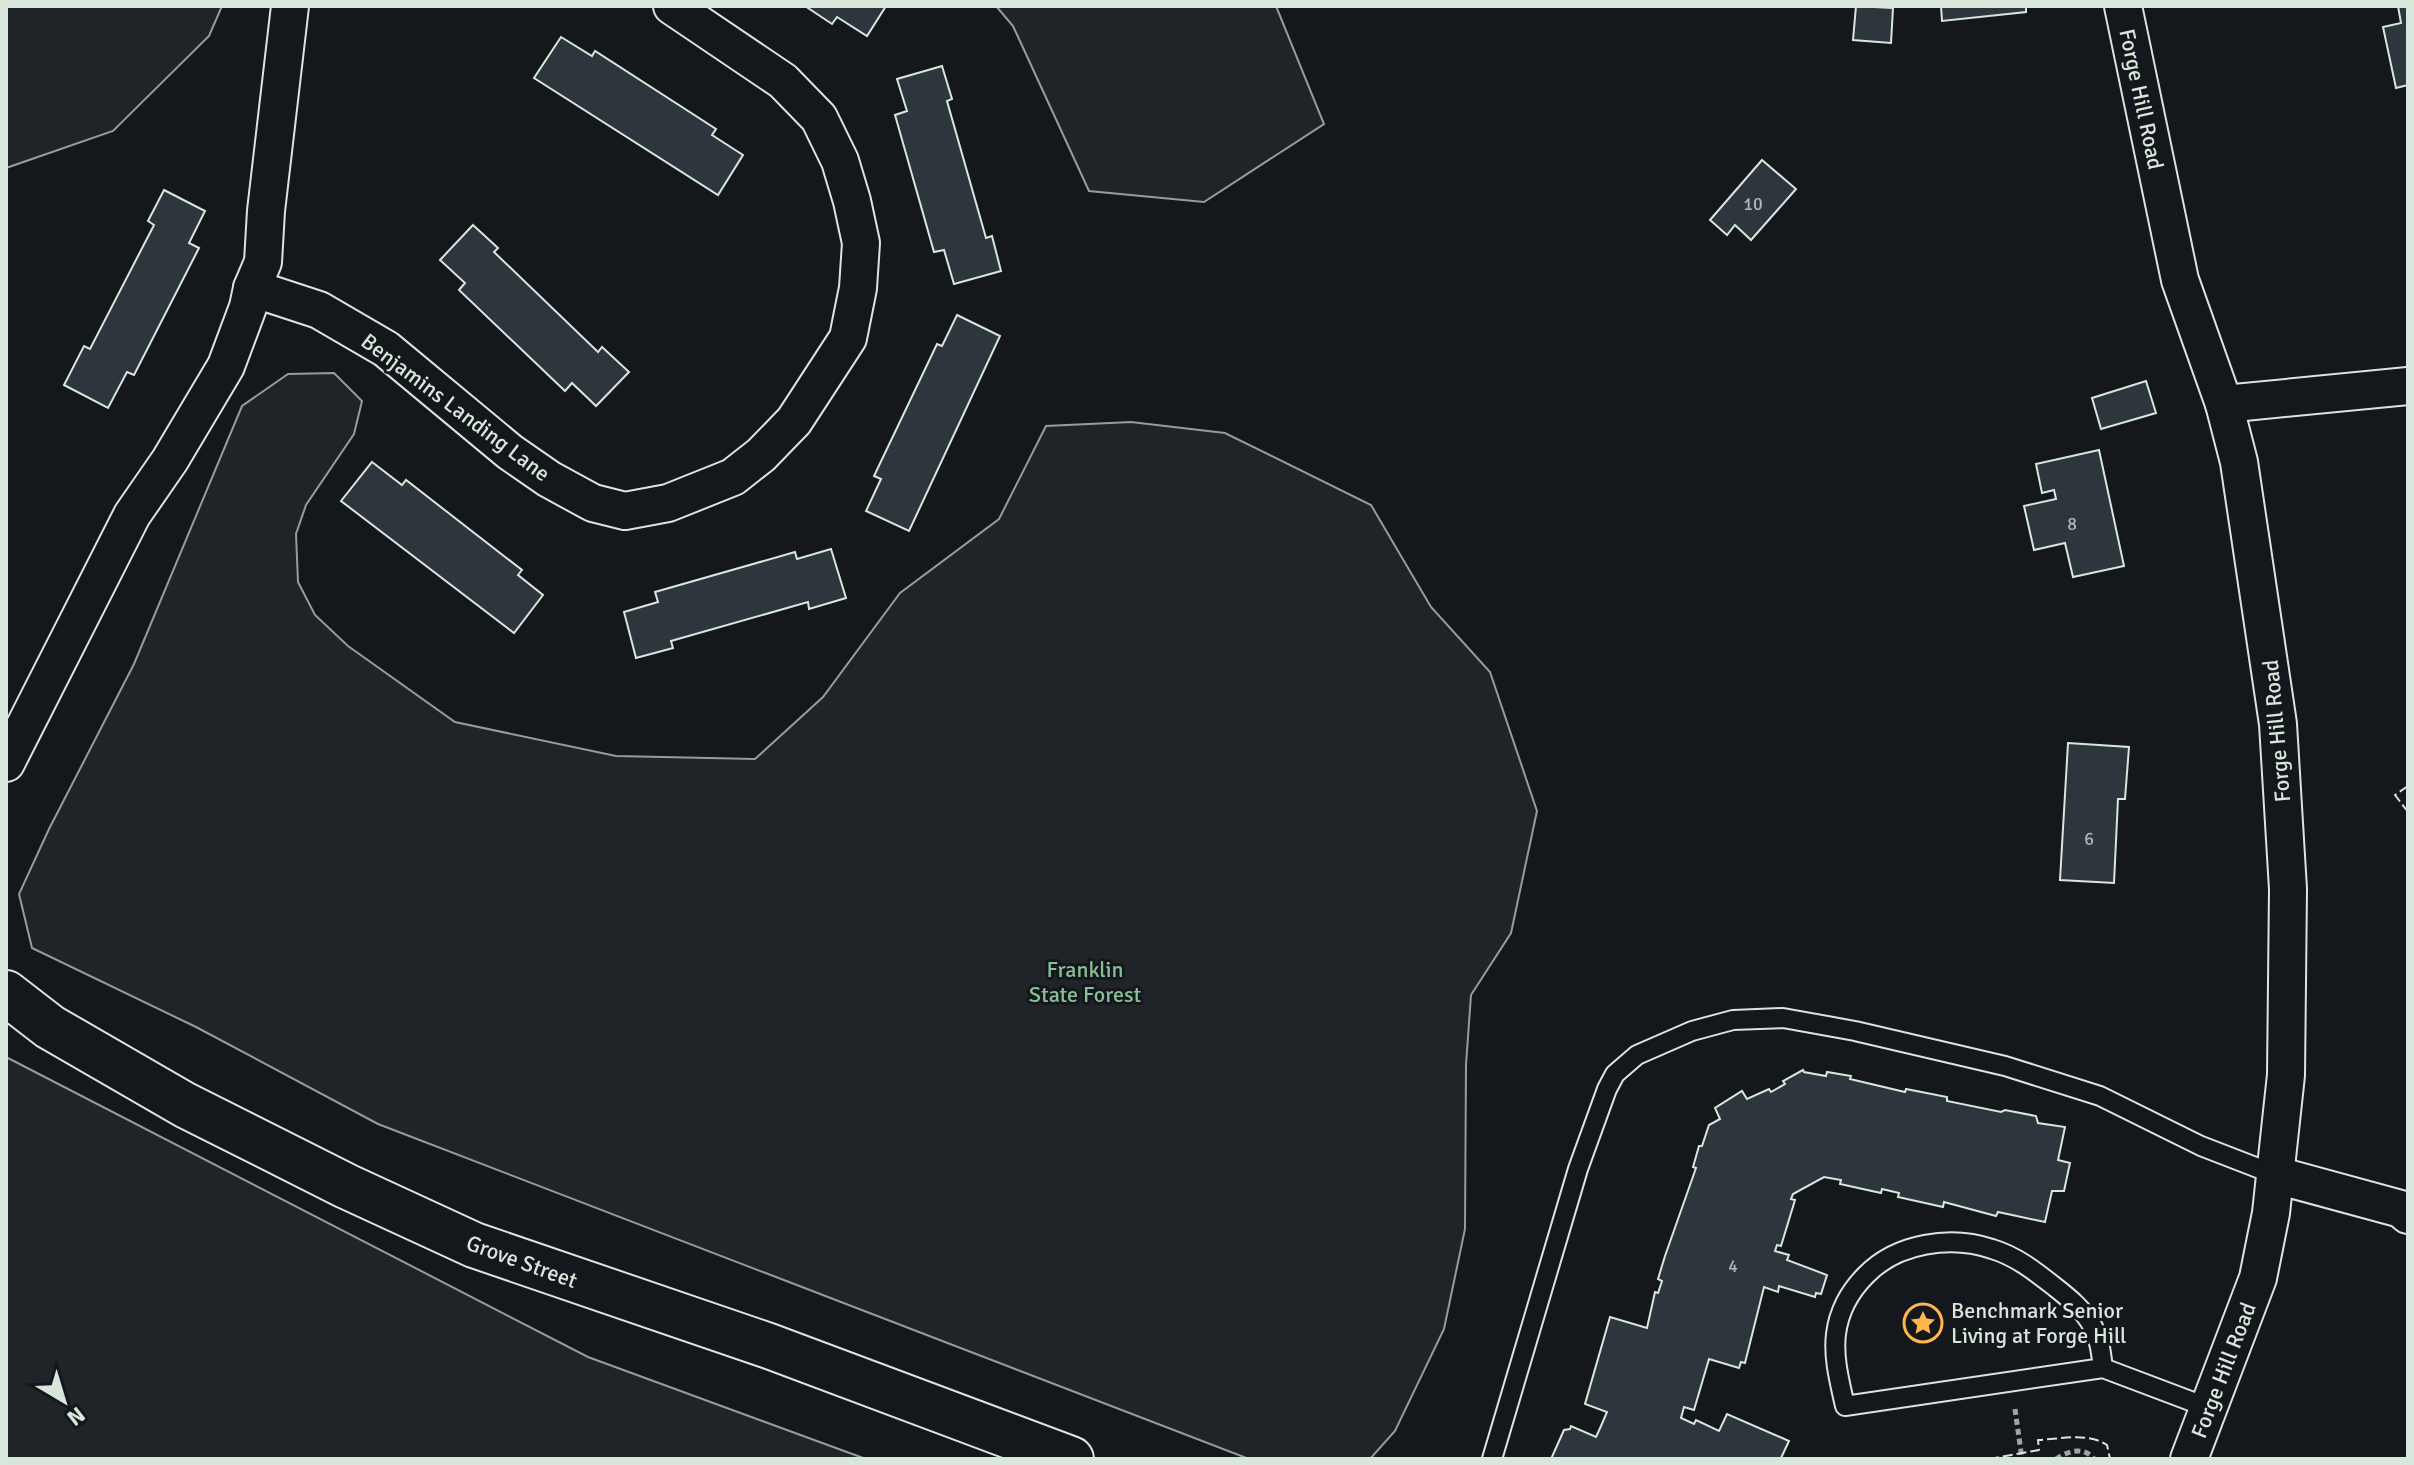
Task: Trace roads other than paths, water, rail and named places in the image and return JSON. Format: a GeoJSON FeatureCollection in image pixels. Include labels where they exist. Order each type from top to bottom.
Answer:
{"type":"FeatureCollection","features":[{"type":"Feature","properties":{"kind":"main road","name":"Grove Street"},"geometry":{"type":"LineString","coordinates":[[6,993],[50,1027],[185,1105],[346,1186],[474,1245],[769,1346],[1071,1459]]}},
{"type":"Feature","properties":{"kind":"street"},"geometry":{"type":"LineString","coordinates":[[6,763],[132,515],[170,460],[226,366],[263,262],[290,6]]}},
{"type":"Feature","properties":{"kind":"street","name":"Benjamins Landing Lane"},"geometry":{"type":"LineString","coordinates":[[252,288],[319,310],[386,349],[510,452],[549,479],[593,503],[625,511],[639,509],[668,503],[733,477],[761,455],[794,421],[848,338],[858,288],[861,243],[840,161],[819,118],[783,81],[672,6]]}},
{"type":"Feature","properties":{"kind":"street","name":"Forge Hill Road"},"geometry":{"type":"LineString","coordinates":[[2123,6],[2180,280],[2224,404],[2250,524],[2278,724],[2288,889],[2286,1075],[2276,1175],[2258,1278],[2189,1459]]}},
{"type":"Feature","properties":{"kind":"street"},"geometry":{"type":"LineString","coordinates":[[2224,404],[2408,386]]}},
{"type":"Feature","properties":{"kind":"street"},"geometry":{"type":"LineString","coordinates":[[2276,1175],[2401,1209],[2408,1215]]}},
{"type":"Feature","properties":{"kind":"lane"},"geometry":{"type":"LineString","coordinates":[[1492,1459],[1578,1169],[1615,1074],[1637,1055],[1666,1041],[1713,1025],[1749,1018],[1783,1018],[1855,1031],[2069,1084],[2201,1146],[2276,1175]]}},
{"type":"Feature","properties":{"kind":"lane"},"geometry":{"type":"LineString","coordinates":[[2103,1368],[2100,1344],[2083,1312],[2040,1275],[1992,1248],[1957,1243],[1908,1249],[1873,1268],[1848,1297],[1836,1335],[1836,1361],[1845,1406],[2103,1368],[2209,1408]]}},
{"type":"Feature","properties":{"kind":"place","name":"Benchmark Senior Living at Forge Hill"},"geometry":{"type":"Point","coordinates":[1923,1323]}},
{"type":"Feature","properties":{"kind":"park label","name":"Franklin State Forest"},"geometry":{"type":"Point","coordinates":[1085,982]}}]}
